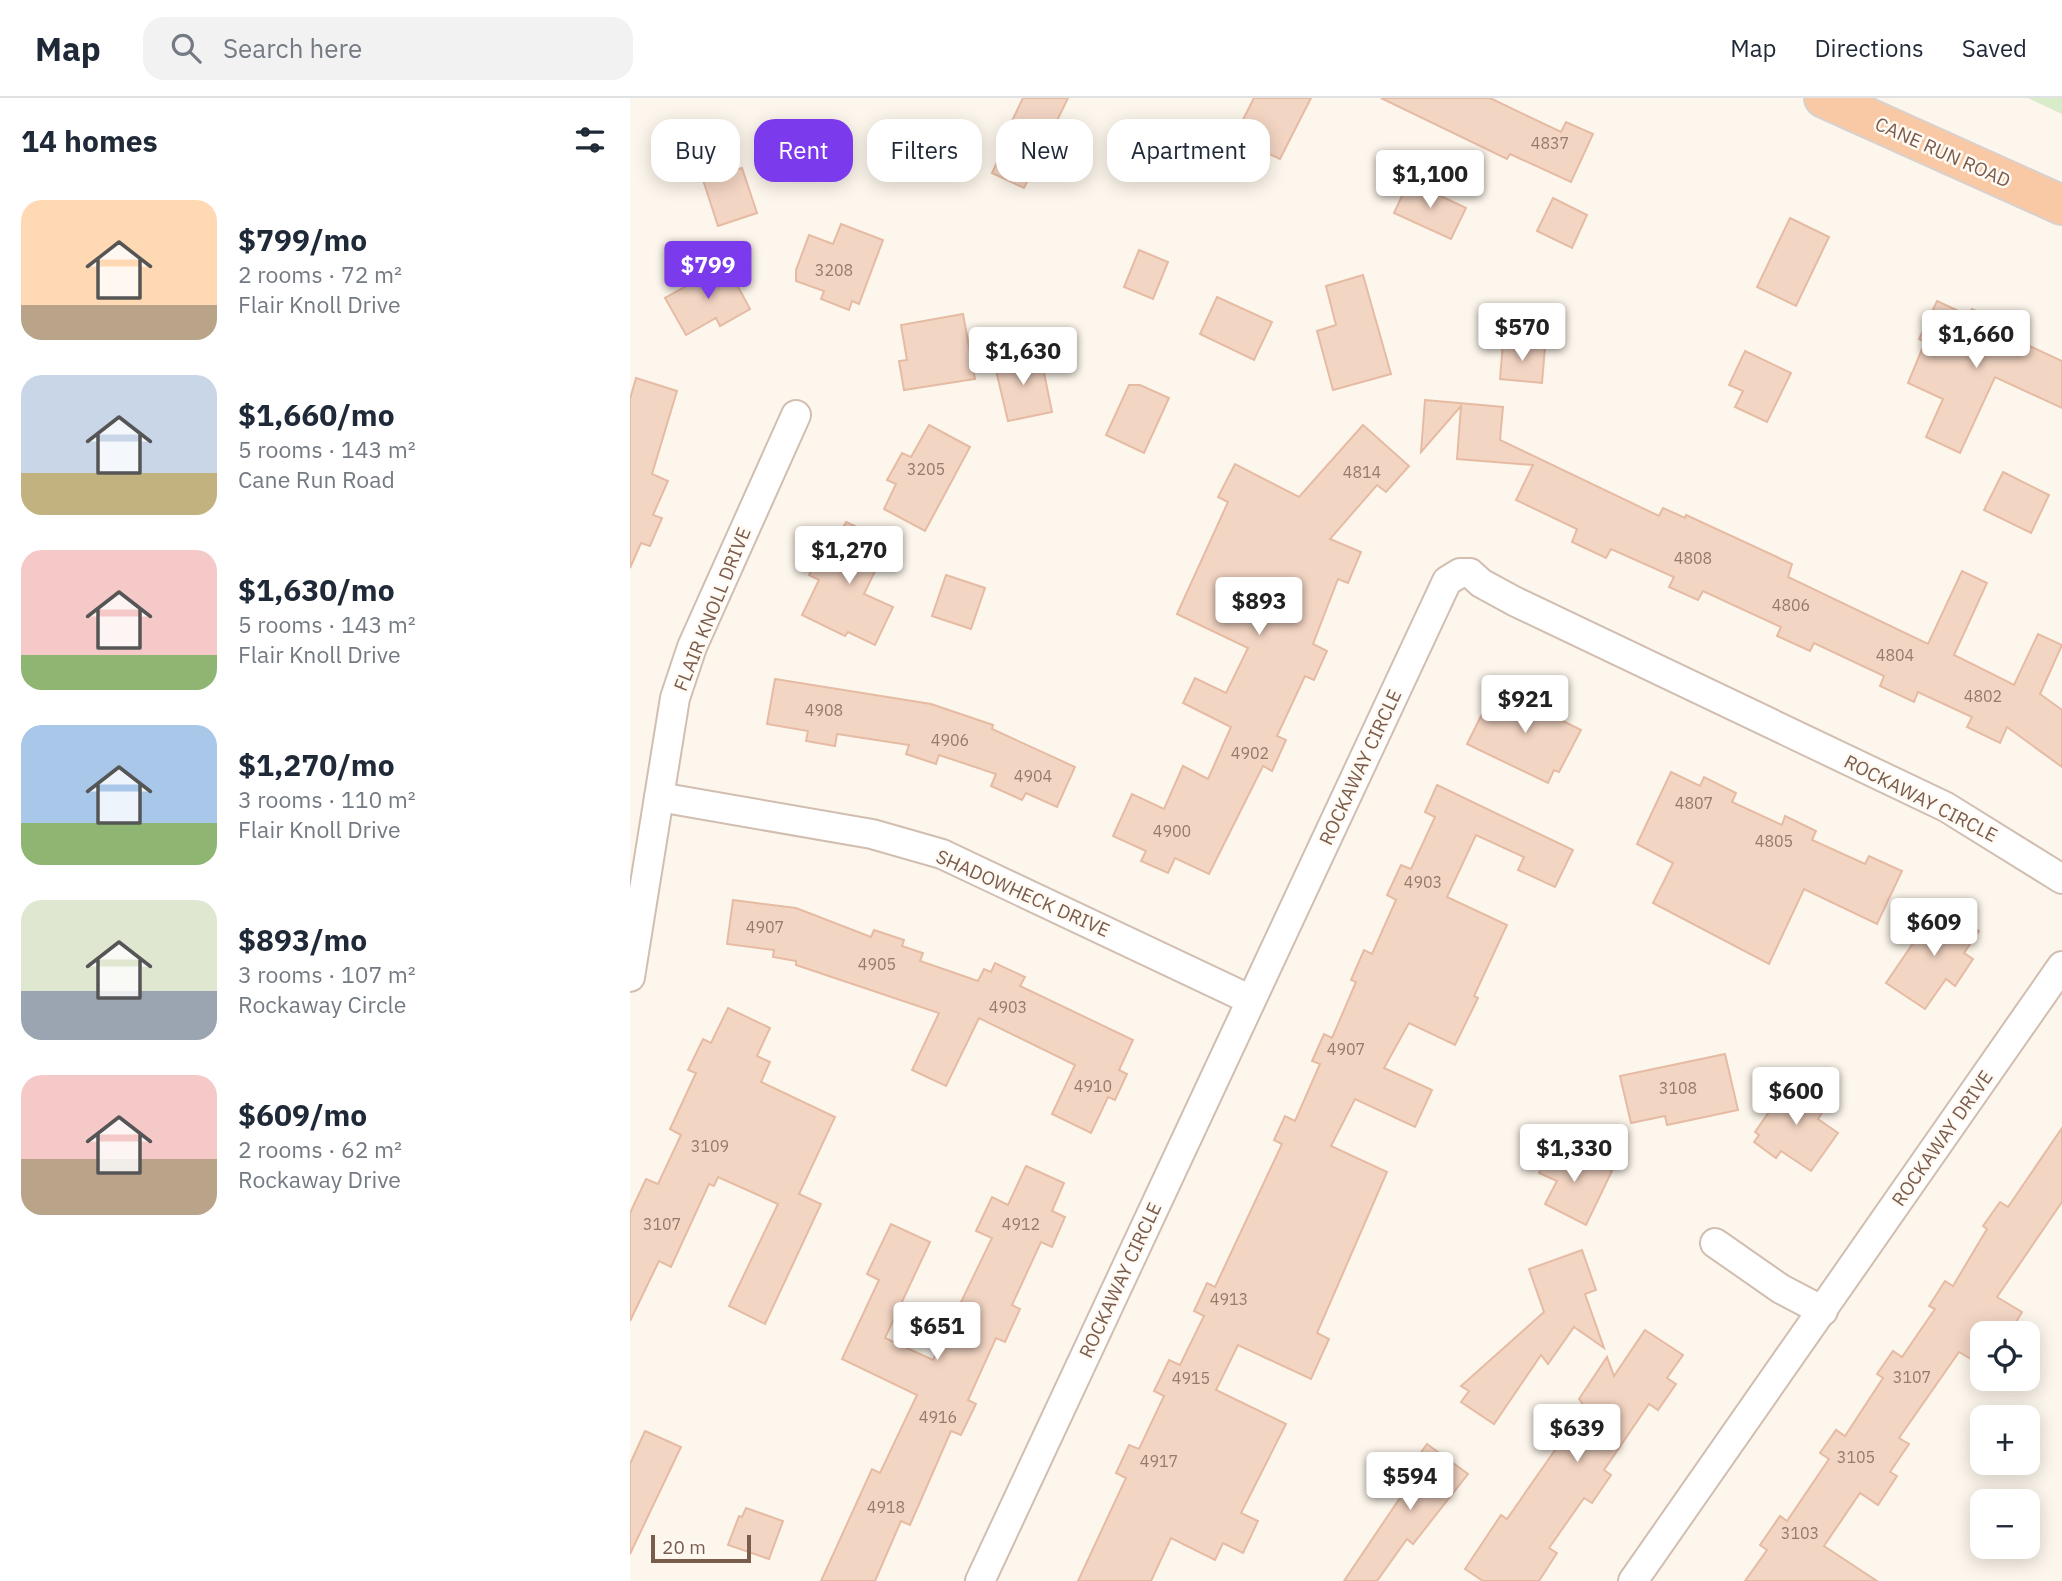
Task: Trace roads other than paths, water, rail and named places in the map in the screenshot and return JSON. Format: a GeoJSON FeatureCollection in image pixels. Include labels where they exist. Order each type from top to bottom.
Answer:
{"type":"FeatureCollection","features":[{"type":"Feature","properties":{"kind":"highway","name":"CANE RUN ROAD"},"geometry":{"type":"LineString","coordinates":[[1824,98],[2062,205]]}},
{"type":"Feature","properties":{"kind":"street","name":"FLAIR KNOLL DRIVE"},"geometry":{"type":"LineString","coordinates":[[630,977],[675,698],[692,647],[796,415]]}},
{"type":"Feature","properties":{"kind":"street","name":"ROCKAWAY CIRCLE"},"geometry":{"type":"LineString","coordinates":[[980,1581],[1447,581],[1460,573],[1470,573],[1481,583],[1514,600],[1946,807],[2062,880]]}},
{"type":"Feature","properties":{"kind":"street","name":"SHADOWHECK DRIVE"},"geometry":{"type":"LineString","coordinates":[[659,797],[872,834],[942,854],[1251,1000]]}},
{"type":"Feature","properties":{"kind":"street","name":"ROCKAWAY DRIVE"},"geometry":{"type":"LineString","coordinates":[[1633,1581],[2062,966]]}},
{"type":"Feature","properties":{"kind":"street"},"geometry":{"type":"LineString","coordinates":[[1715,1243],[1780,1289],[1822,1311]]}}]}
